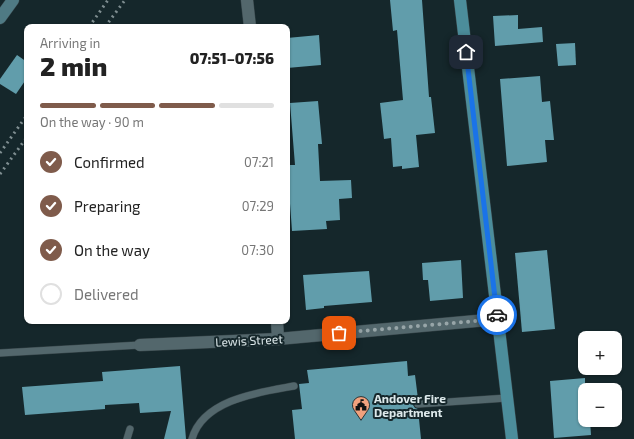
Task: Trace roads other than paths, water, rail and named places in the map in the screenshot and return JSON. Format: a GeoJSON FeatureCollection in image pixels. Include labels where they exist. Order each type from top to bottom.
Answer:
{"type":"FeatureCollection","features":[{"type":"Feature","properties":{"kind":"main road"},"geometry":{"type":"LineString","coordinates":[[0,18],[13,0]]}},
{"type":"Feature","properties":{"kind":"main road"},"geometry":{"type":"LineString","coordinates":[[460,0],[512,439]]}},
{"type":"Feature","properties":{"kind":"street"},"geometry":{"type":"LineString","coordinates":[[247,0],[250,24]]}},
{"type":"Feature","properties":{"kind":"street","name":"Lewis Street"},"geometry":{"type":"LineString","coordinates":[[140,345],[278,339],[498,319]]}},
{"type":"Feature","properties":{"kind":"street"},"geometry":{"type":"LineString","coordinates":[[277,324],[278,339]]}},
{"type":"Feature","properties":{"kind":"lane","name":"Lewis Street"},"geometry":{"type":"LineString","coordinates":[[0,353],[140,345]]}},
{"type":"Feature","properties":{"kind":"lane"},"geometry":{"type":"LineString","coordinates":[[192,439],[198,426],[207,416],[234,400],[248,395],[294,386]]}},
{"type":"Feature","properties":{"kind":"lane"},"geometry":{"type":"LineString","coordinates":[[418,404],[507,398]]}},
{"type":"Feature","properties":{"kind":"lane"},"geometry":{"type":"LineString","coordinates":[[127,439],[130,429]]}},
{"type":"Feature","properties":{"kind":"railway"},"geometry":{"type":"LineString","coordinates":[[91,24],[108,0]]}},
{"type":"Feature","properties":{"kind":"railway"},"geometry":{"type":"LineString","coordinates":[[107,24],[125,0]]}},
{"type":"Feature","properties":{"kind":"railway"},"geometry":{"type":"LineString","coordinates":[[0,153],[24,119]]}},
{"type":"Feature","properties":{"kind":"railway"},"geometry":{"type":"LineString","coordinates":[[0,174],[24,141]]}},
{"type":"Feature","properties":{"kind":"place","name":"Andover Fire Department"},"geometry":{"type":"Point","coordinates":[361,420]}}]}
